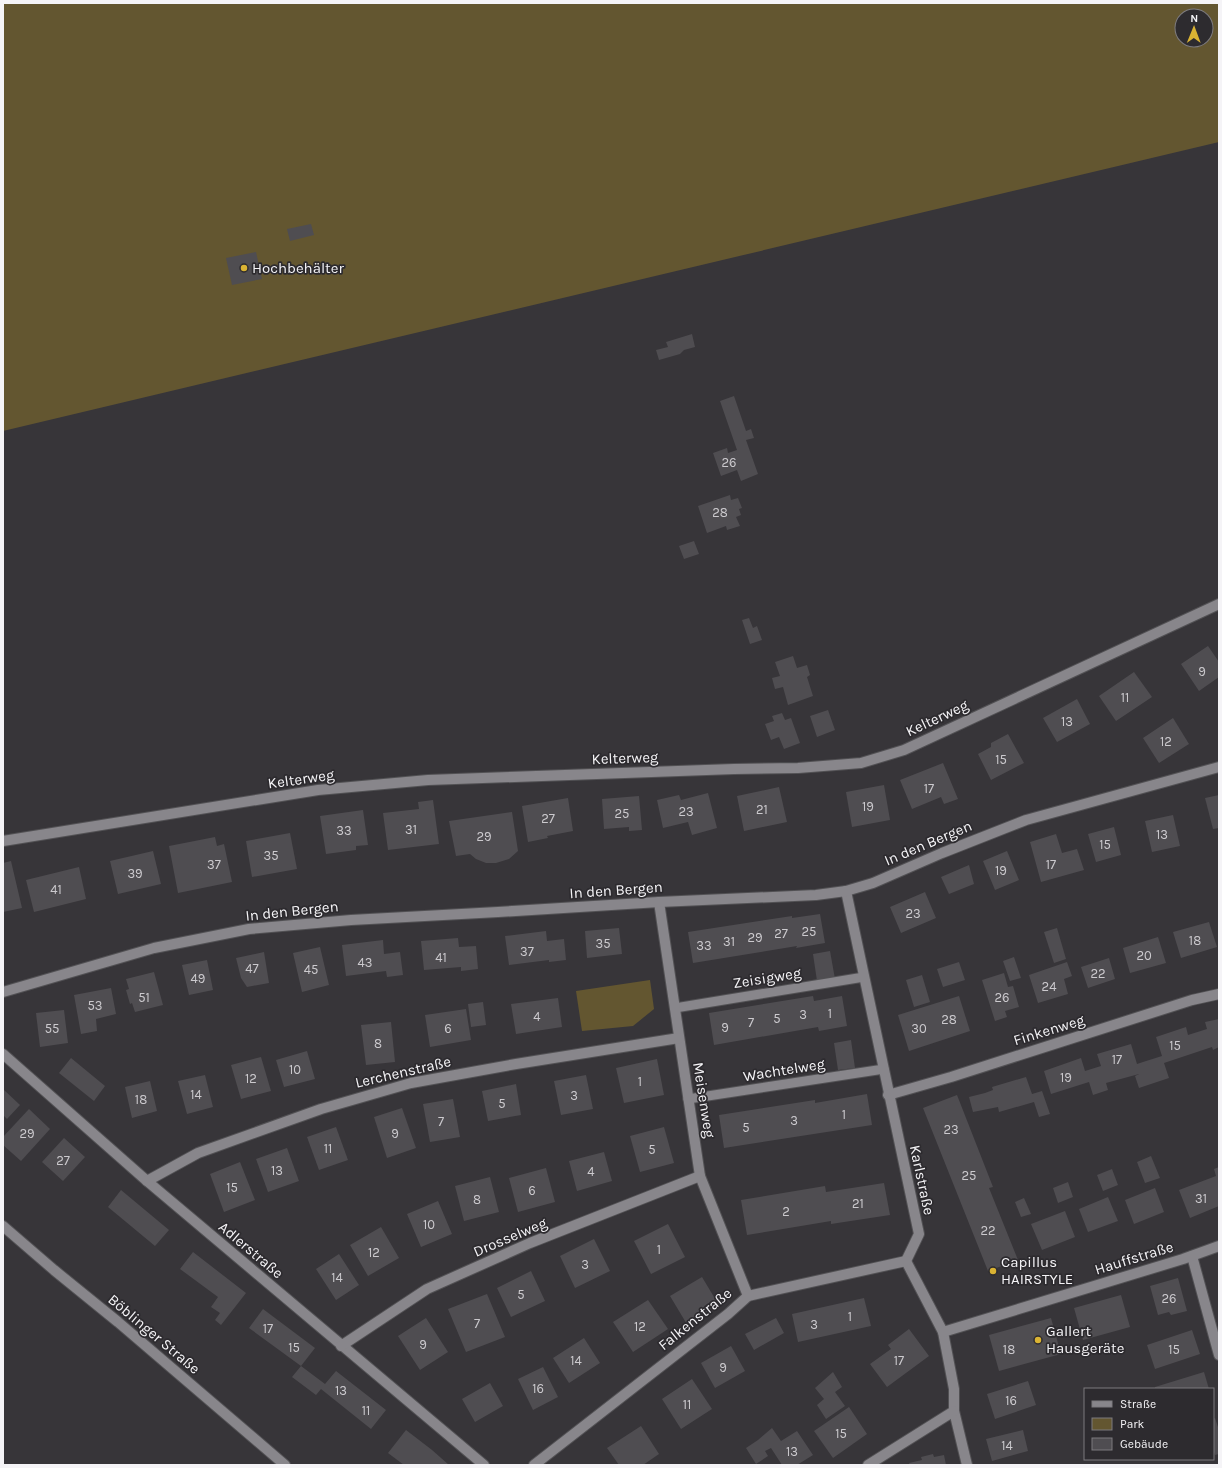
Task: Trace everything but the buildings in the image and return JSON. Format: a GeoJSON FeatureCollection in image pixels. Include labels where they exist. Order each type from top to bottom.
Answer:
{"type":"FeatureCollection","features":[{"type":"Feature","properties":{"kind":"street","name":"Kelterweg"},"geometry":{"type":"LineString","coordinates":[[3,841],[318,790],[420,781],[734,769],[798,768],[861,763],[904,750],[1219,604]]}},
{"type":"Feature","properties":{"kind":"street","name":"In den Bergen"},"geometry":{"type":"LineString","coordinates":[[3,992],[154,948],[249,929],[351,920],[659,902],[816,895],[846,891],[873,883],[942,852],[1026,820],[1219,767]]}},
{"type":"Feature","properties":{"kind":"street","name":"Karlstraße"},"geometry":{"type":"LineString","coordinates":[[846,891],[884,1069],[888,1095],[919,1234],[906,1261]]}},
{"type":"Feature","properties":{"kind":"street","name":"Meisenweg"},"geometry":{"type":"LineString","coordinates":[[659,902],[700,1176],[748,1296]]}},
{"type":"Feature","properties":{"kind":"street","name":"Finkenweg"},"geometry":{"type":"LineString","coordinates":[[888,1095],[951,1077],[1188,1002],[1219,994]]}},
{"type":"Feature","properties":{"kind":"street","name":"Lerchenstraße"},"geometry":{"type":"LineString","coordinates":[[147,1181],[198,1153],[321,1109],[404,1085],[516,1064],[679,1038]]}},
{"type":"Feature","properties":{"kind":"street","name":"Adlerstraße"},"geometry":{"type":"LineString","coordinates":[[3,1054],[147,1181],[484,1465]]}},
{"type":"Feature","properties":{"kind":"street","name":"Drosselweg"},"geometry":{"type":"LineString","coordinates":[[341,1346],[427,1289],[530,1243],[700,1176]]}},
{"type":"Feature","properties":{"kind":"street","name":"Böblinger Straße"},"geometry":{"type":"LineString","coordinates":[[3,1226],[285,1465]]}},
{"type":"Feature","properties":{"kind":"street","name":"Hauffstraße"},"geometry":{"type":"LineString","coordinates":[[943,1332],[1192,1256],[1219,1246]]}},
{"type":"Feature","properties":{"kind":"street"},"geometry":{"type":"LineString","coordinates":[[1192,1256],[1219,1354]]}},
{"type":"Feature","properties":{"kind":"street","name":"Falkenstraße"},"geometry":{"type":"LineString","coordinates":[[534,1465],[728,1314],[748,1296],[906,1261]]}},
{"type":"Feature","properties":{"kind":"street"},"geometry":{"type":"LineString","coordinates":[[906,1261],[943,1332],[954,1389],[954,1411],[967,1465]]}},
{"type":"Feature","properties":{"kind":"street"},"geometry":{"type":"LineString","coordinates":[[868,1465],[954,1411]]}},
{"type":"Feature","properties":{"kind":"lane","name":"Zeisigweg"},"geometry":{"type":"LineString","coordinates":[[675,1008],[864,977]]}},
{"type":"Feature","properties":{"kind":"lane","name":"Wachtelweg"},"geometry":{"type":"LineString","coordinates":[[688,1099],[884,1069]]}},
{"type":"Feature","properties":{"kind":"green space"},"geometry":{"type":"Polygon","coordinates":[[[3,3],[1219,3],[1219,142],[3,431],[3,3]]]}},
{"type":"Feature","properties":{"kind":"green space"},"geometry":{"type":"Polygon","coordinates":[[[650,980],[654,1009],[633,1026],[582,1031],[576,991],[650,980]]]}},
{"type":"Feature","properties":{"kind":"place","name":"Hochbehälter"},"geometry":{"type":"Point","coordinates":[244,268]}},
{"type":"Feature","properties":{"kind":"place","name":"Capillus HAIRSTYLE"},"geometry":{"type":"Point","coordinates":[993,1271]}},
{"type":"Feature","properties":{"kind":"place","name":"Gallert Hausgeräte"},"geometry":{"type":"Point","coordinates":[1038,1340]}}]}
